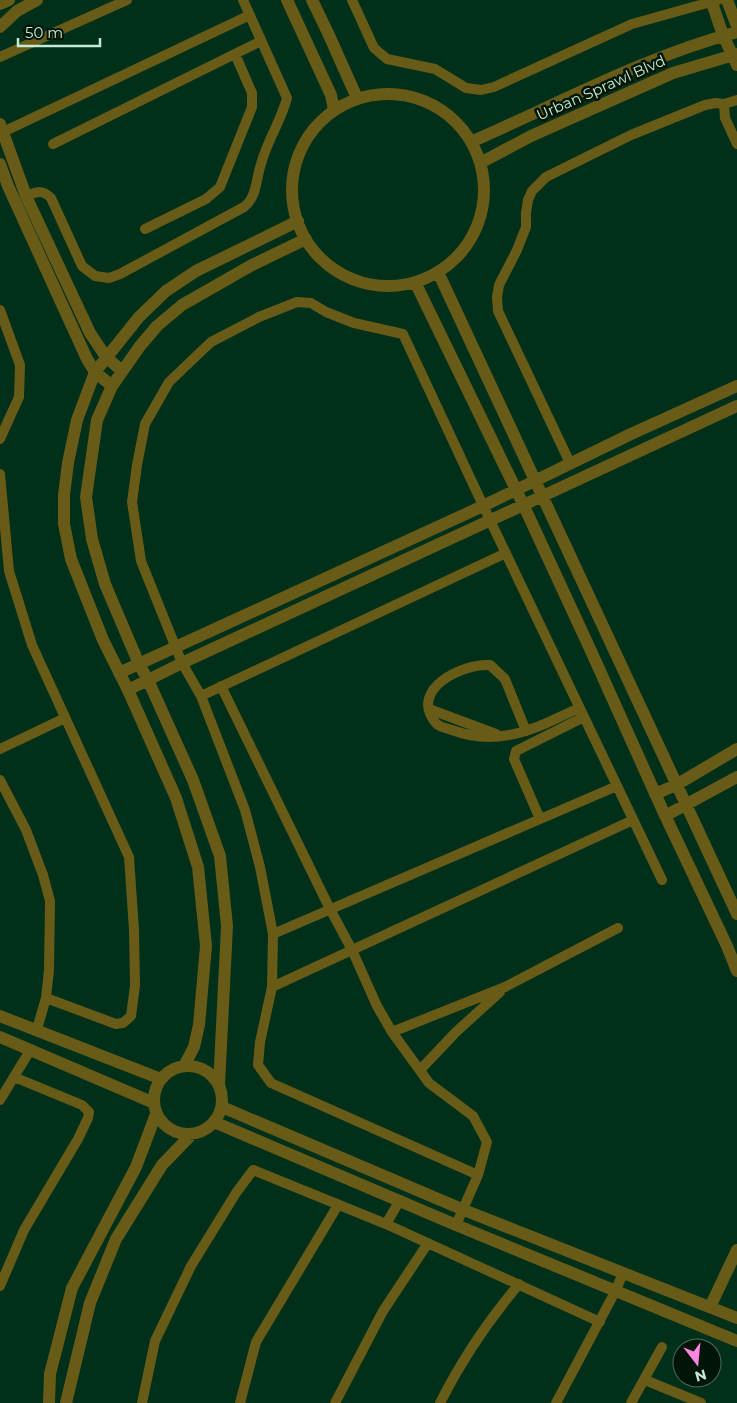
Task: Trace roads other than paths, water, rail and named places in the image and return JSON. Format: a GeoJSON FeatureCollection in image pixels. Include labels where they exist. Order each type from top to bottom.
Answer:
{"type":"FeatureCollection","features":[{"type":"Feature","properties":{"kind":"street"},"geometry":{"type":"LineString","coordinates":[[0,4],[9,0]]}},
{"type":"Feature","properties":{"kind":"street"},"geometry":{"type":"LineString","coordinates":[[0,27],[17,11],[37,0]]}},
{"type":"Feature","properties":{"kind":"street"},"geometry":{"type":"LineString","coordinates":[[0,57],[127,0]]}},
{"type":"Feature","properties":{"kind":"street"},"geometry":{"type":"LineString","coordinates":[[26,196],[40,191],[46,192],[51,198],[82,266],[95,276],[109,278],[120,274],[244,208],[252,198],[265,152],[287,98],[243,0]]}},
{"type":"Feature","properties":{"kind":"street"},"geometry":{"type":"LineString","coordinates":[[287,0],[331,95],[334,110]]}},
{"type":"Feature","properties":{"kind":"street"},"geometry":{"type":"LineString","coordinates":[[312,0],[333,42],[357,98]]}},
{"type":"Feature","properties":{"kind":"street"},"geometry":{"type":"LineString","coordinates":[[352,0],[374,48],[387,59],[435,69],[466,88],[481,90],[494,87],[632,24],[714,0],[723,35],[735,58]]}},
{"type":"Feature","properties":{"kind":"street"},"geometry":{"type":"LineString","coordinates":[[727,0],[737,26]]}},
{"type":"Feature","properties":{"kind":"street"},"geometry":{"type":"LineString","coordinates":[[122,370],[106,357],[90,333],[26,196],[1,128],[250,16]]}},
{"type":"Feature","properties":{"kind":"street"},"geometry":{"type":"LineString","coordinates":[[473,141],[594,85],[723,35],[737,32]]}},
{"type":"Feature","properties":{"kind":"street"},"geometry":{"type":"LineString","coordinates":[[53,144],[261,41]]}},
{"type":"Feature","properties":{"kind":"street"},"geometry":{"type":"LineString","coordinates":[[145,229],[206,199],[220,187],[225,178],[253,100],[252,93],[234,54]]}},
{"type":"Feature","properties":{"kind":"street","name":"Urban Sprawl Blvd"},"geometry":{"type":"LineString","coordinates":[[482,162],[531,136],[673,74],[735,58]]}},
{"type":"Feature","properties":{"kind":"street"},"geometry":{"type":"LineString","coordinates":[[399,94],[438,107],[473,141],[480,152],[485,182],[483,208],[474,234],[459,256],[438,272],[415,282],[388,286],[361,282],[336,271],[316,253],[306,240],[301,232],[293,206],[292,180],[299,153],[313,129],[334,110],[357,98],[399,94]]}},
{"type":"Feature","properties":{"kind":"street"},"geometry":{"type":"LineString","coordinates":[[570,463],[498,311],[497,297],[500,285],[518,250],[526,228],[528,200],[532,191],[546,177],[631,135],[705,105],[724,104],[737,100]]}},
{"type":"Feature","properties":{"kind":"street"},"geometry":{"type":"LineString","coordinates":[[724,104],[726,118],[737,144]]}},
{"type":"Feature","properties":{"kind":"street"},"geometry":{"type":"LineString","coordinates":[[0,164],[4,189],[87,359],[95,372],[112,386]]}},
{"type":"Feature","properties":{"kind":"street"},"geometry":{"type":"LineString","coordinates":[[184,1066],[194,1047],[199,1025],[206,946],[198,867],[176,798],[120,672],[103,640],[71,559],[64,524],[64,495],[68,463],[77,420],[95,372],[139,317],[166,291],[196,271],[298,221]]}},
{"type":"Feature","properties":{"kind":"street"},"geometry":{"type":"LineString","coordinates":[[66,1403],[90,1303],[116,1239],[162,1165],[192,1134],[208,1128],[214,1122],[222,1106],[219,1085],[227,926],[220,856],[192,780],[105,584],[92,539],[86,496],[97,420],[112,386],[122,370],[157,326],[182,305],[252,265],[306,240]]}},
{"type":"Feature","properties":{"kind":"street"},"geometry":{"type":"LineString","coordinates":[[438,272],[737,914]]}},
{"type":"Feature","properties":{"kind":"street"},"geometry":{"type":"LineString","coordinates":[[415,282],[523,504],[737,970]]}},
{"type":"Feature","properties":{"kind":"street"},"geometry":{"type":"LineString","coordinates":[[478,1175],[271,1083],[258,1065],[260,1042],[272,987],[273,934],[260,867],[245,810],[200,696],[182,663],[141,561],[132,502],[146,424],[170,382],[211,342],[259,317],[297,302],[311,303],[326,312],[354,323],[403,334],[662,880]]}},
{"type":"Feature","properties":{"kind":"street"},"geometry":{"type":"LineString","coordinates":[[0,310],[20,365],[19,397],[0,439]]}},
{"type":"Feature","properties":{"kind":"street"},"geometry":{"type":"LineString","coordinates":[[120,672],[483,506],[570,463],[737,386]]}},
{"type":"Feature","properties":{"kind":"street"},"geometry":{"type":"LineString","coordinates":[[128,690],[182,663],[737,406]]}},
{"type":"Feature","properties":{"kind":"street"},"geometry":{"type":"LineString","coordinates":[[0,474],[9,571],[32,645],[129,858],[134,930],[135,986],[131,1016],[123,1023],[116,1024],[46,998]]}},
{"type":"Feature","properties":{"kind":"street"},"geometry":{"type":"LineString","coordinates":[[200,696],[506,553]]}},
{"type":"Feature","properties":{"kind":"street"},"geometry":{"type":"LineString","coordinates":[[526,731],[505,680],[490,665],[470,667],[446,677],[430,693],[427,702],[429,709],[502,736],[526,731],[534,729],[582,712]]}},
{"type":"Feature","properties":{"kind":"street"},"geometry":{"type":"LineString","coordinates":[[221,686],[352,950],[377,1006],[392,1032],[429,1083],[473,1116],[486,1142],[478,1175],[456,1225]]}},
{"type":"Feature","properties":{"kind":"street"},"geometry":{"type":"LineString","coordinates":[[540,819],[514,759],[516,751],[582,712]]}},
{"type":"Feature","properties":{"kind":"street"},"geometry":{"type":"LineString","coordinates":[[0,749],[65,718]]}},
{"type":"Feature","properties":{"kind":"street"},"geometry":{"type":"LineString","coordinates":[[655,794],[676,785],[737,749]]}},
{"type":"Feature","properties":{"kind":"street"},"geometry":{"type":"LineString","coordinates":[[665,816],[737,777]]}},
{"type":"Feature","properties":{"kind":"street"},"geometry":{"type":"LineString","coordinates":[[0,780],[26,830],[43,874],[50,901],[50,970],[46,998],[37,1029]]}},
{"type":"Feature","properties":{"kind":"street"},"geometry":{"type":"LineString","coordinates":[[273,934],[617,786]]}},
{"type":"Feature","properties":{"kind":"street"},"geometry":{"type":"LineString","coordinates":[[272,987],[633,820]]}},
{"type":"Feature","properties":{"kind":"street"},"geometry":{"type":"LineString","coordinates":[[392,1032],[505,987],[618,928]]}},
{"type":"Feature","properties":{"kind":"street"},"geometry":{"type":"LineString","coordinates":[[420,1070],[456,1032],[505,987]]}},
{"type":"Feature","properties":{"kind":"street"},"geometry":{"type":"LineString","coordinates":[[0,1016],[161,1079]]}},
{"type":"Feature","properties":{"kind":"street"},"geometry":{"type":"LineString","coordinates":[[0,1037],[31,1049],[155,1109],[162,1123],[181,1133],[192,1134]]}},
{"type":"Feature","properties":{"kind":"street"},"geometry":{"type":"LineString","coordinates":[[0,1100],[31,1049]]}},
{"type":"Feature","properties":{"kind":"street"},"geometry":{"type":"LineString","coordinates":[[49,1403],[50,1374],[72,1288],[136,1167],[155,1109],[154,1093],[161,1079],[174,1068],[195,1066],[213,1076],[219,1085]]}},
{"type":"Feature","properties":{"kind":"street"},"geometry":{"type":"LineString","coordinates":[[0,1286],[24,1230],[78,1139],[89,1112],[82,1104],[14,1077]]}},
{"type":"Feature","properties":{"kind":"street"},"geometry":{"type":"LineString","coordinates":[[222,1106],[464,1210],[710,1307],[736,1315]]}},
{"type":"Feature","properties":{"kind":"street"},"geometry":{"type":"LineString","coordinates":[[214,1122],[456,1225],[737,1341]]}},
{"type":"Feature","properties":{"kind":"street"},"geometry":{"type":"LineString","coordinates":[[142,1403],[155,1341],[191,1266],[236,1193],[253,1170],[386,1224],[600,1322]]}},
{"type":"Feature","properties":{"kind":"street"},"geometry":{"type":"LineString","coordinates":[[386,1224],[400,1200]]}},
{"type":"Feature","properties":{"kind":"street"},"geometry":{"type":"LineString","coordinates":[[240,1403],[256,1342],[338,1204]]}},
{"type":"Feature","properties":{"kind":"street"},"geometry":{"type":"LineString","coordinates":[[335,1403],[383,1311],[428,1243]]}},
{"type":"Feature","properties":{"kind":"street"},"geometry":{"type":"LineString","coordinates":[[710,1307],[737,1250]]}},
{"type":"Feature","properties":{"kind":"street"},"geometry":{"type":"LineString","coordinates":[[556,1403],[600,1322],[623,1273]]}},
{"type":"Feature","properties":{"kind":"street"},"geometry":{"type":"LineString","coordinates":[[440,1403],[451,1380],[497,1311],[518,1284]]}},
{"type":"Feature","properties":{"kind":"street"},"geometry":{"type":"LineString","coordinates":[[631,1403],[662,1347]]}},
{"type":"Feature","properties":{"kind":"street"},"geometry":{"type":"LineString","coordinates":[[645,1380],[701,1403]]}}]}
